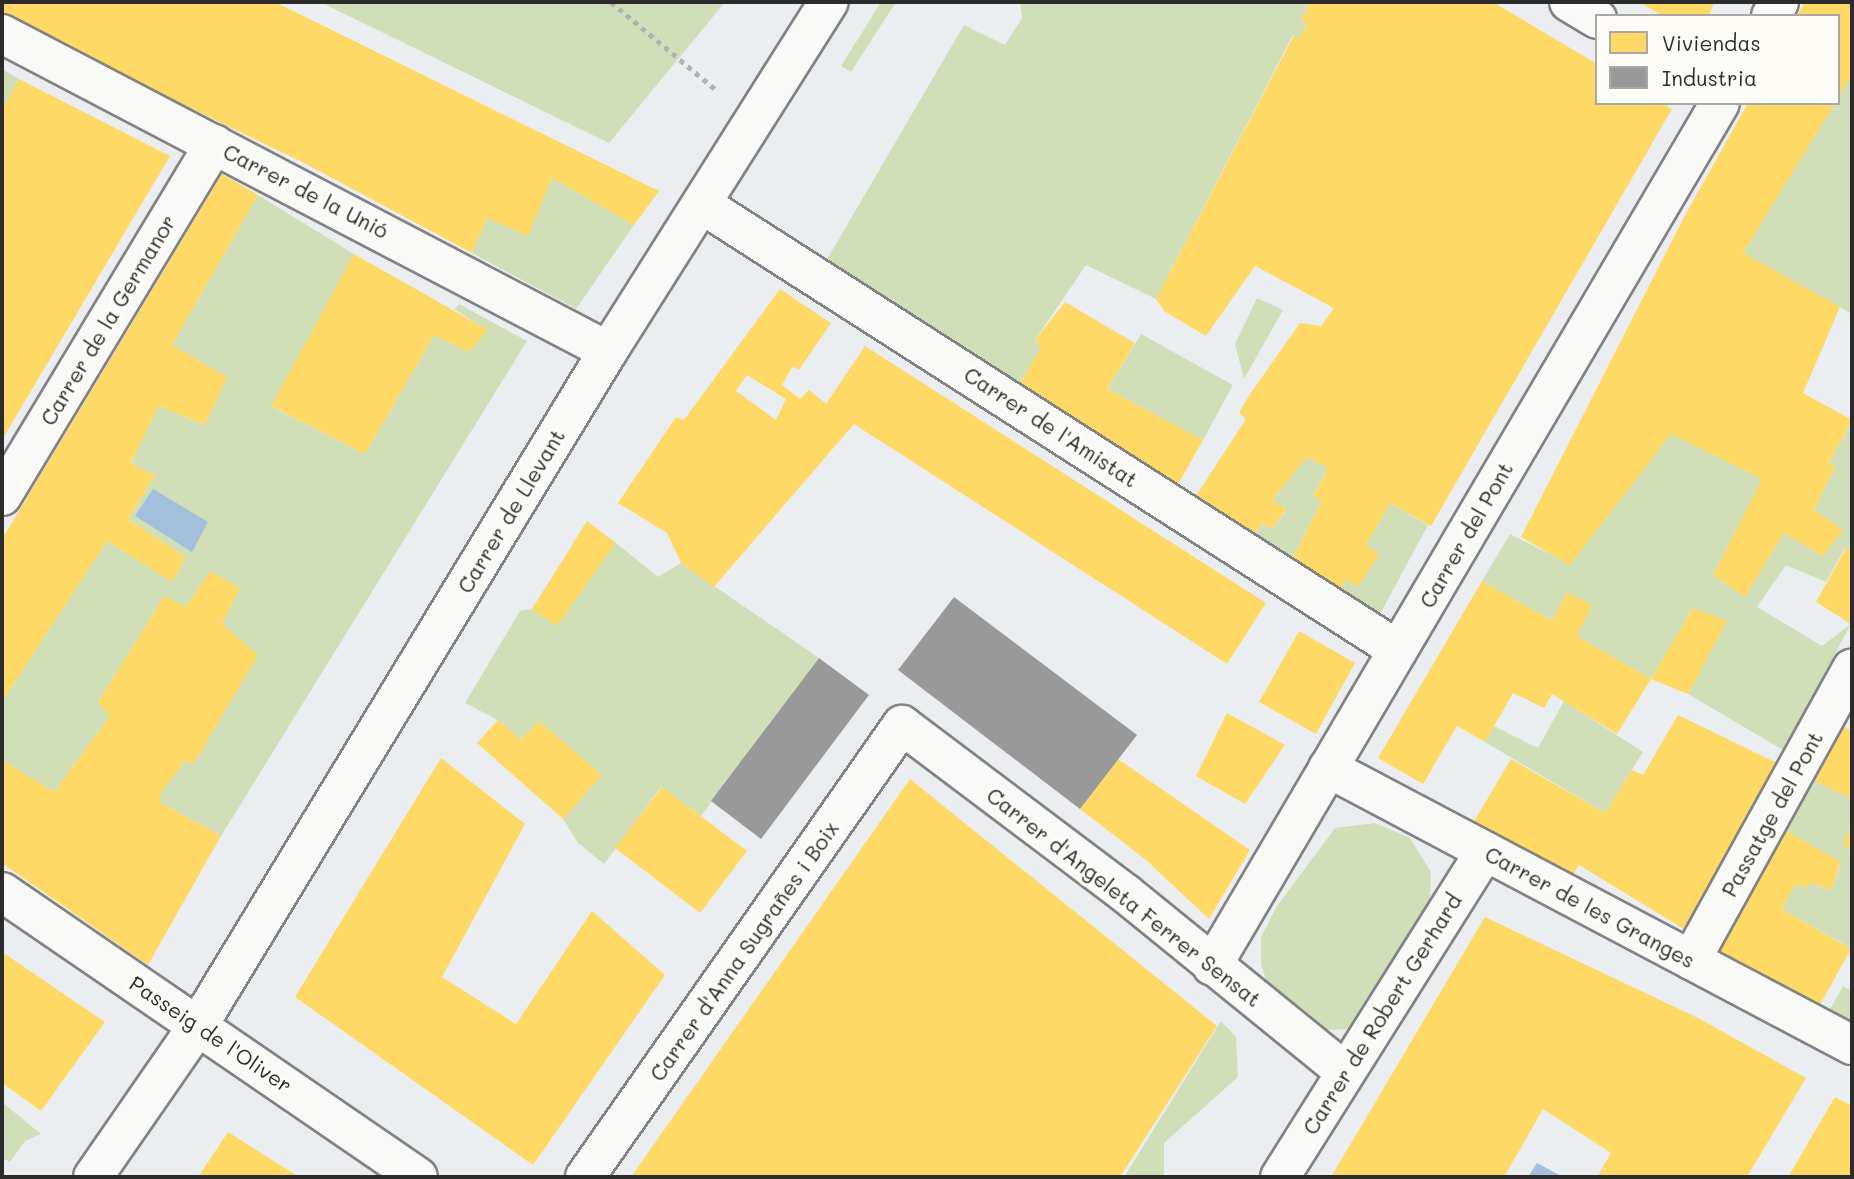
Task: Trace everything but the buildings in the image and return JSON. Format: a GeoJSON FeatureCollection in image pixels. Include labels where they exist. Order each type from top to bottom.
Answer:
{"type":"FeatureCollection","features":[{"type":"Feature","properties":{"kind":"street","name":"Carrer de Llevant"},"geometry":{"type":"LineString","coordinates":[[93,1177],[199,1024],[608,351],[830,2]]}},
{"type":"Feature","properties":{"kind":"street"},"geometry":{"type":"LineString","coordinates":[[1569,2],[1595,18]]}},
{"type":"Feature","properties":{"kind":"street","name":"Carrer de la Unió"},"geometry":{"type":"LineString","coordinates":[[2,34],[608,351]]}},
{"type":"Feature","properties":{"kind":"street","name":"Carrer del Pont"},"geometry":{"type":"LineString","coordinates":[[1212,966],[1719,105]]}},
{"type":"Feature","properties":{"kind":"street","name":"Carrer de la Germanor"},"geometry":{"type":"LineString","coordinates":[[2,496],[214,144]]}},
{"type":"Feature","properties":{"kind":"street","name":"Carrer de l'Amistat"},"geometry":{"type":"LineString","coordinates":[[703,205],[1398,650]]}},
{"type":"Feature","properties":{"kind":"street","name":"Passatge del Pont"},"geometry":{"type":"LineString","coordinates":[[1691,960],[1852,668]]}},
{"type":"Feature","properties":{"kind":"street","name":"Carrer d'Angeleta Ferrer Sensat"},"geometry":{"type":"LineString","coordinates":[[902,724],[1125,893],[1344,1071]]}},
{"type":"Feature","properties":{"kind":"street","name":"Carrer d'Anna Sugrañes i Boix"},"geometry":{"type":"LineString","coordinates":[[585,1177],[902,724]]}},
{"type":"Feature","properties":{"kind":"street","name":"Carrer de les Granges"},"geometry":{"type":"LineString","coordinates":[[1328,768],[1852,1045]]}},
{"type":"Feature","properties":{"kind":"street","name":"Carrer de Robert Gerhard"},"geometry":{"type":"LineString","coordinates":[[1280,1177],[1344,1071],[1485,851]]}},
{"type":"Feature","properties":{"kind":"street","name":"Passeig de l'Oliver"},"geometry":{"type":"LineString","coordinates":[[2,892],[199,1024],[418,1177]]}},
{"type":"Feature","properties":{"kind":"path"},"geometry":{"type":"LineString","coordinates":[[611,2],[695,76],[758,117]]}},
{"type":"Feature","properties":{"kind":"green space"},"geometry":{"type":"Polygon","coordinates":[[[320,2],[725,2],[609,143],[320,2]]]}},
{"type":"Feature","properties":{"kind":"green space"},"geometry":{"type":"Polygon","coordinates":[[[881,2],[896,2],[851,72],[841,66],[881,2]]]}},
{"type":"Feature","properties":{"kind":"green space"},"geometry":{"type":"Polygon","coordinates":[[[1020,2],[1311,2],[1301,20],[1307,24],[1299,39],[1293,35],[1156,299],[1086,265],[1035,340],[1041,347],[1019,386],[826,261],[964,25],[1005,45],[1022,18],[1020,2]]]}},
{"type":"Feature","properties":{"kind":"green space"},"geometry":{"type":"Polygon","coordinates":[[[2,69],[19,79],[2,110],[2,69]]]}},
{"type":"Feature","properties":{"kind":"green space"},"geometry":{"type":"Polygon","coordinates":[[[1852,74],[1852,314],[1743,253],[1833,105],[1840,105],[1840,94],[1852,74]]]}},
{"type":"Feature","properties":{"kind":"green space"},"geometry":{"type":"Polygon","coordinates":[[[552,178],[634,225],[576,309],[472,253],[487,218],[528,235],[552,178]]]}},
{"type":"Feature","properties":{"kind":"green space"},"geometry":{"type":"Polygon","coordinates":[[[258,195],[354,254],[272,407],[365,454],[434,335],[469,352],[487,330],[454,309],[459,304],[527,341],[221,836],[159,802],[161,792],[185,761],[194,763],[257,655],[222,624],[240,588],[210,571],[186,607],[164,596],[98,702],[110,716],[54,792],[2,760],[2,702],[107,541],[172,582],[186,557],[128,519],[155,476],[131,463],[159,406],[204,425],[172,345],[258,195]]]}},
{"type":"Feature","properties":{"kind":"green space"},"geometry":{"type":"Polygon","coordinates":[[[1257,298],[1283,310],[1244,379],[1235,344],[1257,298]]]}},
{"type":"Feature","properties":{"kind":"green space"},"geometry":{"type":"Polygon","coordinates":[[[1141,334],[1233,385],[1203,440],[1107,389],[1141,334]]]}},
{"type":"Feature","properties":{"kind":"green space"},"geometry":{"type":"Polygon","coordinates":[[[1852,421],[1852,552],[1845,548],[1826,582],[1786,565],[1757,607],[1822,646],[1851,624],[1783,750],[1688,694],[1726,621],[1693,608],[1651,679],[1577,636],[1591,605],[1567,592],[1552,621],[1482,581],[1510,534],[1570,564],[1671,434],[1762,479],[1713,575],[1745,597],[1784,533],[1823,556],[1842,530],[1814,510],[1835,467],[1829,463],[1852,421]]]}},
{"type":"Feature","properties":{"kind":"green space"},"geometry":{"type":"Polygon","coordinates":[[[1307,457],[1328,468],[1313,495],[1322,501],[1288,567],[1249,541],[1261,524],[1273,528],[1286,510],[1272,500],[1307,457]]]}},
{"type":"Feature","properties":{"kind":"green space"},"geometry":{"type":"Polygon","coordinates":[[[1390,503],[1428,525],[1379,616],[1337,595],[1390,503]]]}},
{"type":"Feature","properties":{"kind":"green space"},"geometry":{"type":"Polygon","coordinates":[[[616,543],[658,577],[681,563],[819,658],[701,816],[661,787],[604,864],[578,843],[563,819],[602,775],[539,721],[521,740],[498,720],[465,703],[520,611],[532,609],[557,625],[616,543]]]}},
{"type":"Feature","properties":{"kind":"green space"},"geometry":{"type":"Polygon","coordinates":[[[1564,701],[1643,752],[1605,813],[1485,742],[1494,726],[1538,748],[1564,701]]]}},
{"type":"Feature","properties":{"kind":"green space"},"geometry":{"type":"Polygon","coordinates":[[[1807,777],[1852,799],[1852,825],[1844,845],[1852,850],[1852,949],[1782,909],[1795,884],[1807,888],[1811,882],[1831,891],[1841,863],[1781,828],[1807,777]]]}},
{"type":"Feature","properties":{"kind":"green space"},"geometry":{"type":"Polygon","coordinates":[[[1375,823],[1410,838],[1431,872],[1430,905],[1352,1029],[1325,1030],[1272,996],[1261,965],[1261,937],[1277,906],[1335,828],[1375,823]]]}},
{"type":"Feature","properties":{"kind":"green space"},"geometry":{"type":"Polygon","coordinates":[[[1843,986],[1852,991],[1852,1026],[1827,1015],[1843,986]]]}},
{"type":"Feature","properties":{"kind":"green space"},"geometry":{"type":"Polygon","coordinates":[[[1221,1021],[1236,1037],[1238,1077],[1164,1143],[1164,1177],[1124,1177],[1221,1021]]]}},
{"type":"Feature","properties":{"kind":"green space"},"geometry":{"type":"Polygon","coordinates":[[[2,1102],[41,1134],[25,1141],[10,1162],[2,1158],[2,1102]]]}},
{"type":"Feature","properties":{"kind":"water"},"geometry":{"type":"Polygon","coordinates":[[[153,489],[208,522],[192,552],[135,516],[153,489]]]}},
{"type":"Feature","properties":{"kind":"water"},"geometry":{"type":"Polygon","coordinates":[[[1537,1163],[1563,1177],[1528,1177],[1537,1163]]]}}]}
